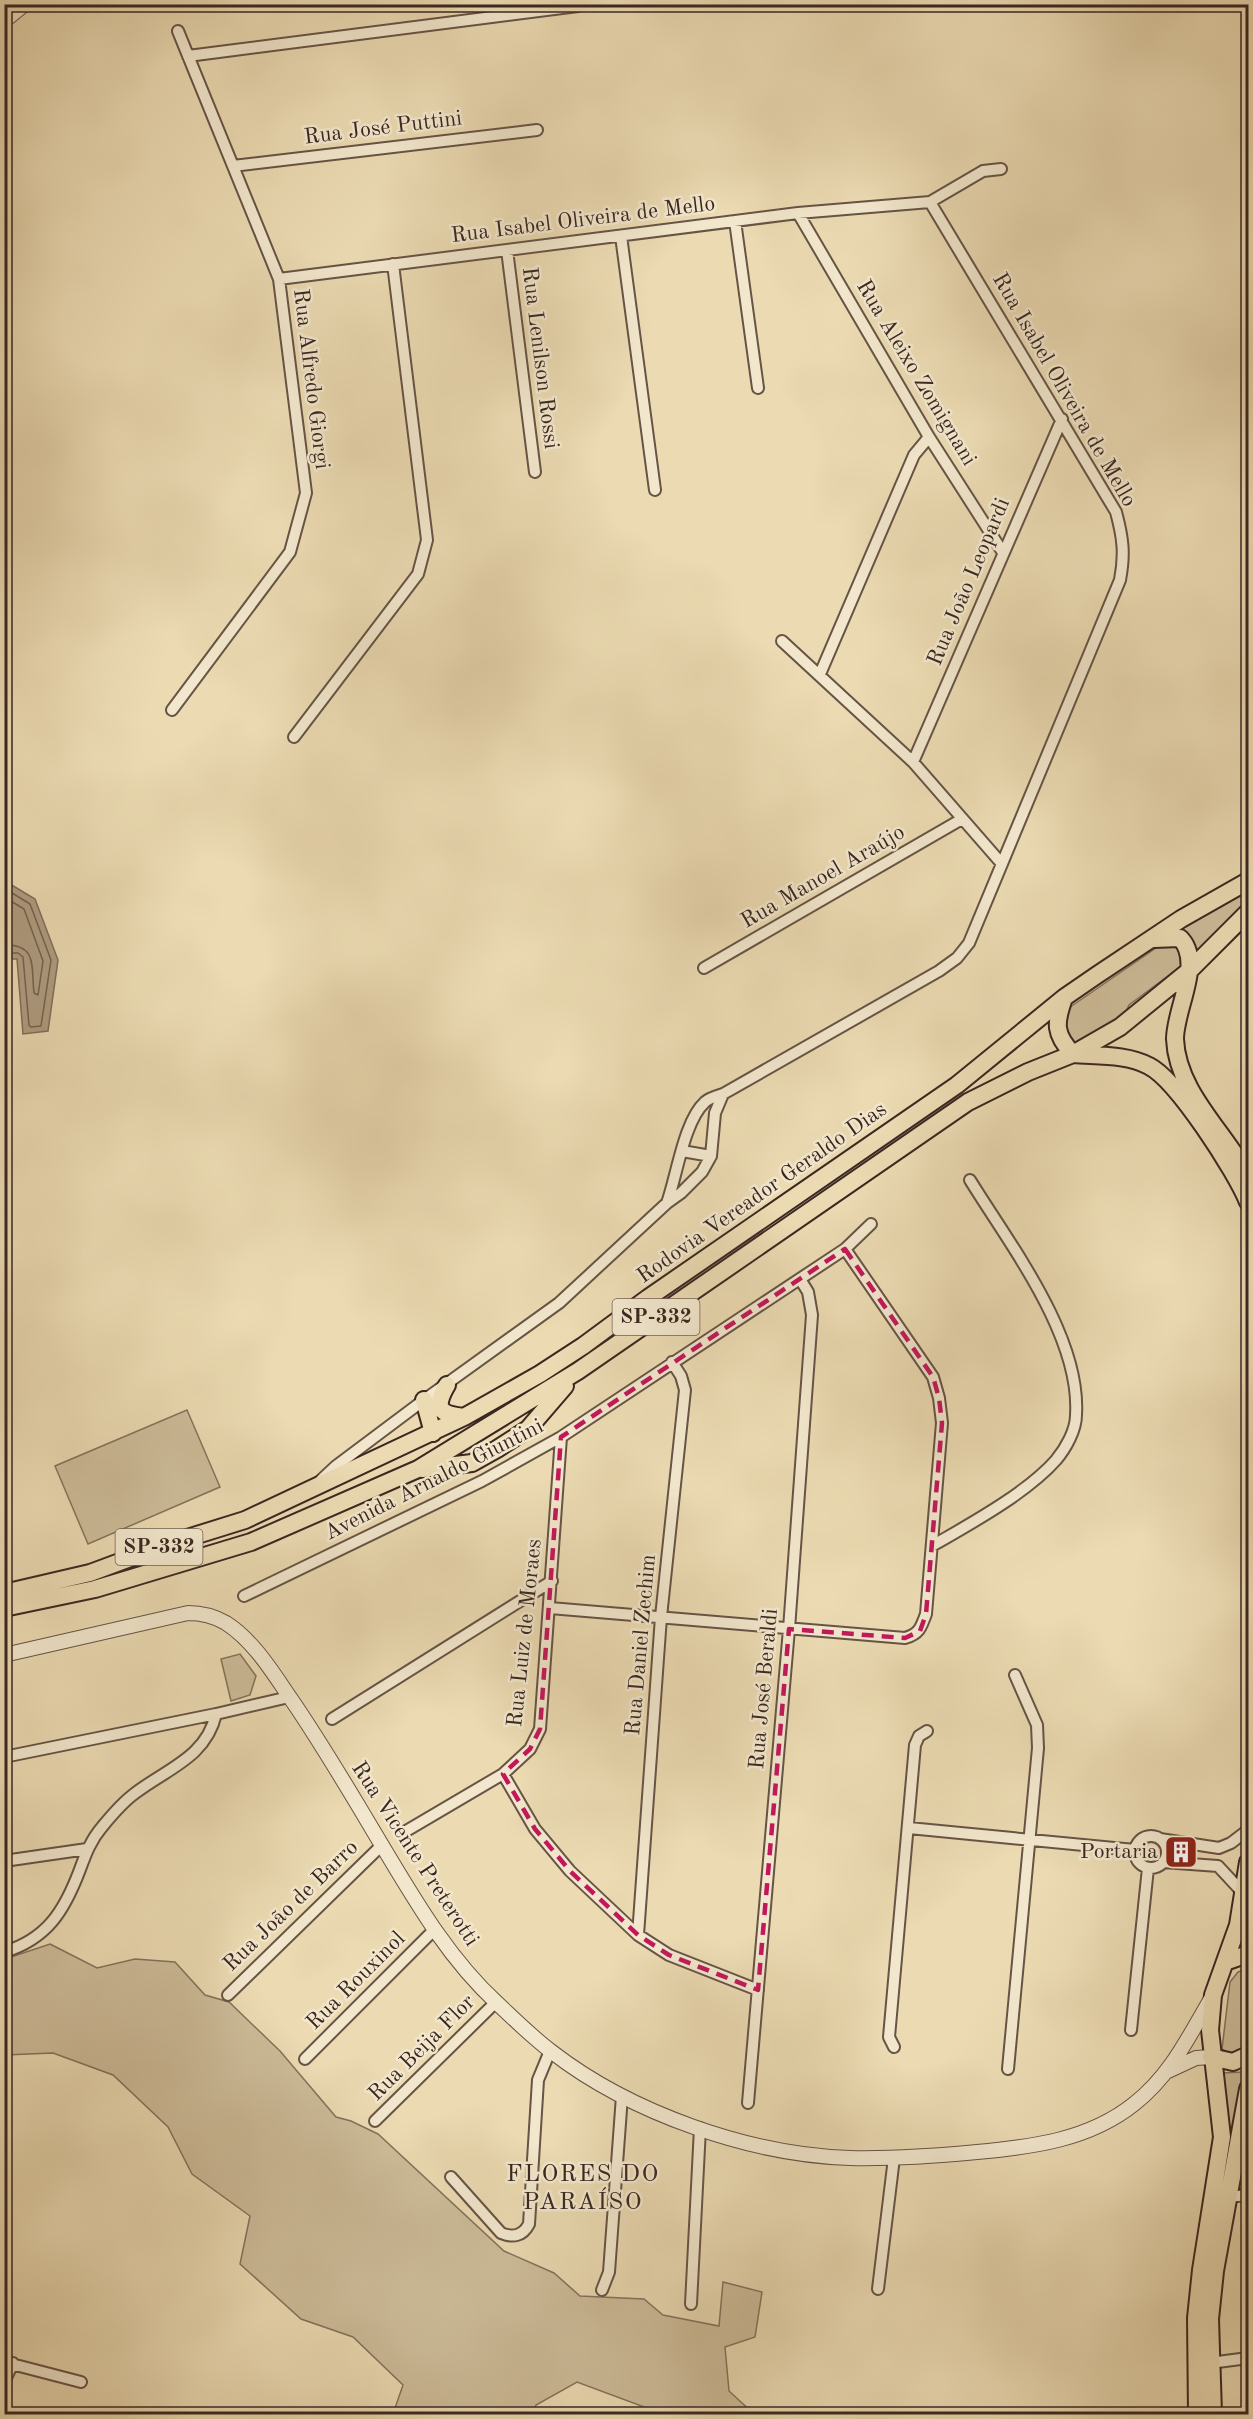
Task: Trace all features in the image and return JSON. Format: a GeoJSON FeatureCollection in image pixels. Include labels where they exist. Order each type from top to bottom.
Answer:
{"type":"FeatureCollection","features":[{"type":"Feature","properties":{"kind":"main road","name":"Rodovia Vereador Geraldo Dias"},"geometry":{"type":"LineString","coordinates":[[4,1593],[90,1572],[245,1520],[464,1417],[583,1346],[648,1298],[957,1085],[1065,997],[1181,920],[1248,881]]}},
{"type":"Feature","properties":{"kind":"main road","name":"Rodovia Vereador Geraldo Dias"},"geometry":{"type":"LineString","coordinates":[[4,1608],[95,1589],[251,1542],[411,1473],[578,1371],[968,1101],[1028,1072],[1073,1054],[1120,1027],[1190,970],[1248,912]]}},
{"type":"Feature","properties":{"kind":"main road"},"geometry":{"type":"LineString","coordinates":[[1176,1020],[1204,967],[1224,937]]}},
{"type":"Feature","properties":{"kind":"main road"},"geometry":{"type":"LineString","coordinates":[[1150,940],[1180,938],[1187,945],[1190,970],[1176,1020],[1175,1040],[1183,1075],[1248,1176]]}},
{"type":"Feature","properties":{"kind":"main road"},"geometry":{"type":"LineString","coordinates":[[1065,997],[1058,1016],[1058,1033],[1064,1045],[1073,1054],[1131,1059],[1150,1066],[1170,1081],[1222,1156],[1248,1202]]}},
{"type":"Feature","properties":{"kind":"main road"},"geometry":{"type":"LineString","coordinates":[[401,1447],[398,1458],[399,1468],[411,1473],[502,1458],[578,1371]]}},
{"type":"Feature","properties":{"kind":"main road"},"geometry":{"type":"LineString","coordinates":[[447,1385],[439,1405],[442,1412],[464,1417]]}},
{"type":"Feature","properties":{"kind":"main road"},"geometry":{"type":"LineString","coordinates":[[424,1400],[433,1433]]}},
{"type":"Feature","properties":{"kind":"main road"},"geometry":{"type":"LineString","coordinates":[[344,1503],[358,1491],[361,1484],[358,1467]]}},
{"type":"Feature","properties":{"kind":"main road"},"geometry":{"type":"LineString","coordinates":[[1197,2415],[1196,2318],[1201,2270],[1222,2137],[1211,2057],[1210,2030],[1213,1995],[1238,1924],[1248,1862]]}},
{"type":"Feature","properties":{"kind":"main road"},"geometry":{"type":"LineString","coordinates":[[1225,1962],[1242,1956],[1248,1958]]}},
{"type":"Feature","properties":{"kind":"main road"},"geometry":{"type":"LineString","coordinates":[[1211,2057],[1233,2062],[1248,2055]]}},
{"type":"Feature","properties":{"kind":"main road"},"geometry":{"type":"LineString","coordinates":[[1213,2415],[1210,2319],[1215,2271],[1248,2089]]}},
{"type":"Feature","properties":{"kind":"street"},"geometry":{"type":"LineString","coordinates":[[4,21],[25,4]]}},
{"type":"Feature","properties":{"kind":"street"},"geometry":{"type":"LineString","coordinates":[[188,56],[578,6]]}},
{"type":"Feature","properties":{"kind":"street","name":"Rua Alfredo Giorgi"},"geometry":{"type":"LineString","coordinates":[[172,710],[290,552],[306,493],[279,279],[178,31]]}},
{"type":"Feature","properties":{"kind":"street","name":"Rua José Puttini"},"geometry":{"type":"LineString","coordinates":[[233,166],[537,130]]}},
{"type":"Feature","properties":{"kind":"street"},"geometry":{"type":"LineString","coordinates":[[930,202],[983,171],[1001,169]]}},
{"type":"Feature","properties":{"kind":"street","name":"Rua Isabel Oliveira de Mello"},"geometry":{"type":"LineString","coordinates":[[279,279],[798,213],[930,202],[1116,512],[1122,535],[1124,557],[1120,580],[969,943],[957,958],[939,971],[723,1094],[706,1101],[692,1122],[667,1203]]}},
{"type":"Feature","properties":{"kind":"street","name":"Rua Aleixo Zomignani"},"geometry":{"type":"LineString","coordinates":[[798,213],[929,437],[1002,551]]}},
{"type":"Feature","properties":{"kind":"street"},"geometry":{"type":"LineString","coordinates":[[735,221],[758,388]]}},
{"type":"Feature","properties":{"kind":"street"},"geometry":{"type":"LineString","coordinates":[[621,236],[654,490]]}},
{"type":"Feature","properties":{"kind":"street","name":"Rua Lenilson Rossi"},"geometry":{"type":"LineString","coordinates":[[507,250],[535,472]]}},
{"type":"Feature","properties":{"kind":"street"},"geometry":{"type":"LineString","coordinates":[[294,737],[418,574],[427,540],[393,264]]}},
{"type":"Feature","properties":{"kind":"street","name":"Rua João Leopardi"},"geometry":{"type":"LineString","coordinates":[[913,762],[1002,551],[1062,419]]}},
{"type":"Feature","properties":{"kind":"street"},"geometry":{"type":"LineString","coordinates":[[820,674],[914,455],[929,437]]}},
{"type":"Feature","properties":{"kind":"street"},"geometry":{"type":"LineString","coordinates":[[782,642],[820,674],[913,762],[1002,864]]}},
{"type":"Feature","properties":{"kind":"street","name":"Rua Manoel Araújo"},"geometry":{"type":"LineString","coordinates":[[704,968],[962,819]]}},
{"type":"Feature","properties":{"kind":"street"},"geometry":{"type":"LineString","coordinates":[[309,1491],[336,1466],[559,1303],[667,1203],[681,1194],[702,1172],[711,1156],[715,1113],[723,1094]]}},
{"type":"Feature","properties":{"kind":"street"},"geometry":{"type":"LineString","coordinates":[[682,1151],[711,1156]]}},
{"type":"Feature","properties":{"kind":"street"},"geometry":{"type":"LineString","coordinates":[[932,1546],[987,1514],[1031,1482],[1055,1460],[1069,1441],[1077,1416],[1073,1375],[1062,1336],[1031,1278],[970,1180]]}},
{"type":"Feature","properties":{"kind":"street","name":"Avenida Arnaldo Giuntini"},"geometry":{"type":"LineString","coordinates":[[244,1596],[482,1481],[502,1458],[561,1437],[800,1279],[845,1248],[871,1224]]}},
{"type":"Feature","properties":{"kind":"street"},"geometry":{"type":"LineString","coordinates":[[550,1608],[905,1638],[915,1636],[920,1630],[926,1614],[932,1546],[942,1423],[939,1398],[933,1377],[845,1248]]}},
{"type":"Feature","properties":{"kind":"street","name":"Rua José Beraldi"},"geometry":{"type":"LineString","coordinates":[[748,2103],[789,1629],[812,1315],[808,1292],[800,1279]]}},
{"type":"Feature","properties":{"kind":"street","name":"Rua Daniel Zechim"},"geometry":{"type":"LineString","coordinates":[[638,1935],[661,1617],[685,1390],[681,1376],[672,1362]]}},
{"type":"Feature","properties":{"kind":"street","name":"Rua Luiz de Moraes"},"geometry":{"type":"LineString","coordinates":[[401,1834],[503,1774],[530,1749],[540,1729],[561,1437]]}},
{"type":"Feature","properties":{"kind":"street"},"geometry":{"type":"LineString","coordinates":[[472,1463],[482,1481]]}},
{"type":"Feature","properties":{"kind":"street"},"geometry":{"type":"LineString","coordinates":[[332,1719],[552,1581]]}},
{"type":"Feature","properties":{"kind":"street","name":"Rua Vicente Preterotti"},"geometry":{"type":"LineString","coordinates":[[4,1655],[188,1613],[210,1615],[227,1624],[266,1663],[434,1930],[465,1971],[550,2050],[622,2096],[700,2128],[780,2150],[847,2158],[925,2157],[1004,2150],[1067,2139],[1102,2125],[1134,2104],[1168,2071],[1213,1995]]}},
{"type":"Feature","properties":{"kind":"street"},"geometry":{"type":"LineString","coordinates":[[1008,2069],[1038,1748],[1037,1725],[1015,1675]]}},
{"type":"Feature","properties":{"kind":"street"},"geometry":{"type":"LineString","coordinates":[[4,1757],[289,1697]]}},
{"type":"Feature","properties":{"kind":"street"},"geometry":{"type":"LineString","coordinates":[[4,1952],[35,1939],[48,1928],[66,1903],[87,1849],[100,1828],[132,1795],[196,1753],[212,1731],[216,1714]]}},
{"type":"Feature","properties":{"kind":"street"},"geometry":{"type":"LineString","coordinates":[[894,2047],[890,2037],[915,1745],[919,1736],[927,1731]]}},
{"type":"Feature","properties":{"kind":"street"},"geometry":{"type":"LineString","coordinates":[[503,1774],[535,1829],[549,1846],[570,1871],[638,1935],[669,1955],[758,1990]]}},
{"type":"Feature","properties":{"kind":"street"},"geometry":{"type":"LineString","coordinates":[[909,1828],[1135,1850]]}},
{"type":"Feature","properties":{"kind":"street"},"geometry":{"type":"LineString","coordinates":[[1244,1895],[1218,1866],[1163,1863],[1154,1868],[1148,1868],[1138,1861],[1135,1850],[1137,1844],[1145,1837],[1219,1848],[1248,1830]]}},
{"type":"Feature","properties":{"kind":"street"},"geometry":{"type":"LineString","coordinates":[[1160,1839],[1164,1842],[1167,1853],[1163,1863]]}},
{"type":"Feature","properties":{"kind":"street","name":"Rua João de Barro"},"geometry":{"type":"LineString","coordinates":[[228,1995],[382,1845]]}},
{"type":"Feature","properties":{"kind":"street"},"geometry":{"type":"LineString","coordinates":[[1218,1866],[1219,1848]]}},
{"type":"Feature","properties":{"kind":"street"},"geometry":{"type":"LineString","coordinates":[[4,1861],[87,1849]]}},
{"type":"Feature","properties":{"kind":"street"},"geometry":{"type":"LineString","coordinates":[[1131,2030],[1148,1868]]}},
{"type":"Feature","properties":{"kind":"street","name":"Rua Rouxinol"},"geometry":{"type":"LineString","coordinates":[[305,2060],[434,1930]]}},
{"type":"Feature","properties":{"kind":"street","name":"Rua Beija Flor"},"geometry":{"type":"LineString","coordinates":[[375,2121],[496,2002]]}},
{"type":"Feature","properties":{"kind":"street"},"geometry":{"type":"LineString","coordinates":[[451,2177],[501,2233],[509,2236],[525,2231],[529,2224],[538,2080],[550,2050]]}},
{"type":"Feature","properties":{"kind":"street","name":"Rua Vicente Preterotti"},"geometry":{"type":"LineString","coordinates":[[1168,2071],[1196,2058],[1211,2057]]}},
{"type":"Feature","properties":{"kind":"street"},"geometry":{"type":"LineString","coordinates":[[602,2289],[609,2272],[622,2096]]}},
{"type":"Feature","properties":{"kind":"street"},"geometry":{"type":"LineString","coordinates":[[691,2304],[700,2128]]}},
{"type":"Feature","properties":{"kind":"street"},"geometry":{"type":"LineString","coordinates":[[878,2289],[894,2158]]}},
{"type":"Feature","properties":{"kind":"street"},"geometry":{"type":"LineString","coordinates":[[1227,2197],[1248,2195]]}},
{"type":"Feature","properties":{"kind":"street"},"geometry":{"type":"LineString","coordinates":[[1210,2363],[1248,2358]]}},
{"type":"Feature","properties":{"kind":"street"},"geometry":{"type":"LineString","coordinates":[[4,2382],[9,2362],[81,2382]]}},
{"type":"Feature","properties":{"kind":"highlighted area"},"geometry":{"type":"Polygon","coordinates":[[[845,1249],[933,1377],[939,1398],[942,1423],[926,1614],[920,1631],[905,1638],[789,1629],[758,1990],[669,1955],[638,1935],[570,1871],[535,1829],[503,1774],[530,1749],[540,1729],[561,1437],[845,1249]]]}},
{"type":"Feature","properties":{"kind":"shaded area"},"geometry":{"type":"Polygon","coordinates":[[[1248,891],[1248,904],[1198,956],[1194,943],[1178,931],[1248,891]]]}},
{"type":"Feature","properties":{"kind":"shaded area"},"geometry":{"type":"Polygon","coordinates":[[[1170,943],[1182,953],[1183,963],[1180,967],[1129,1005],[1123,1018],[1076,1044],[1066,1037],[1063,1012],[1159,946],[1170,943]]]}},
{"type":"Feature","properties":{"kind":"shaded area"},"geometry":{"type":"Polygon","coordinates":[[[187,1410],[220,1487],[88,1544],[55,1466],[187,1410]]]}},
{"type":"Feature","properties":{"kind":"shaded area"},"geometry":{"type":"Polygon","coordinates":[[[240,1654],[256,1676],[250,1695],[231,1701],[221,1659],[240,1654]]]}},
{"type":"Feature","properties":{"kind":"shaded area"},"geometry":{"type":"Polygon","coordinates":[[[50,1944],[97,1968],[135,1959],[175,1962],[205,1995],[229,2002],[280,2051],[336,2117],[351,2121],[378,2134],[504,2251],[554,2273],[580,2296],[644,2299],[663,2315],[719,2326],[723,2282],[762,2292],[755,2337],[725,2347],[729,2391],[754,2414],[663,2414],[577,2382],[536,2405],[532,2414],[393,2414],[403,2385],[353,2337],[301,2319],[240,2264],[250,2216],[192,2174],[168,2127],[113,2075],[53,2053],[5,2055],[5,1959],[50,1944]]]}},
{"type":"Feature","properties":{"kind":"shaded area"},"geometry":{"type":"Polygon","coordinates":[[[1248,1969],[1248,2014],[1242,2051],[1230,2054],[1222,2049],[1230,1982],[1238,1972],[1248,1969]]]}},
{"type":"Feature","properties":{"kind":"shaded area"},"geometry":{"type":"Polygon","coordinates":[[[1244,2072],[1230,2138],[1222,2073],[1244,2072]]]}},
{"type":"Feature","properties":{"kind":"water"},"geometry":{"type":"Polygon","coordinates":[[[5,881],[35,899],[58,960],[48,1031],[23,1034],[17,959],[5,959],[5,881]]]}},
{"type":"Feature","properties":{"kind":"place","name":"Portaria"},"geometry":{"type":"Point","coordinates":[1181,1852]}},
{"type":"Feature","properties":{"kind":"district","name":"FLORES DO PARAÍSO"},"geometry":{"type":"Point","coordinates":[583,2189]}}]}
